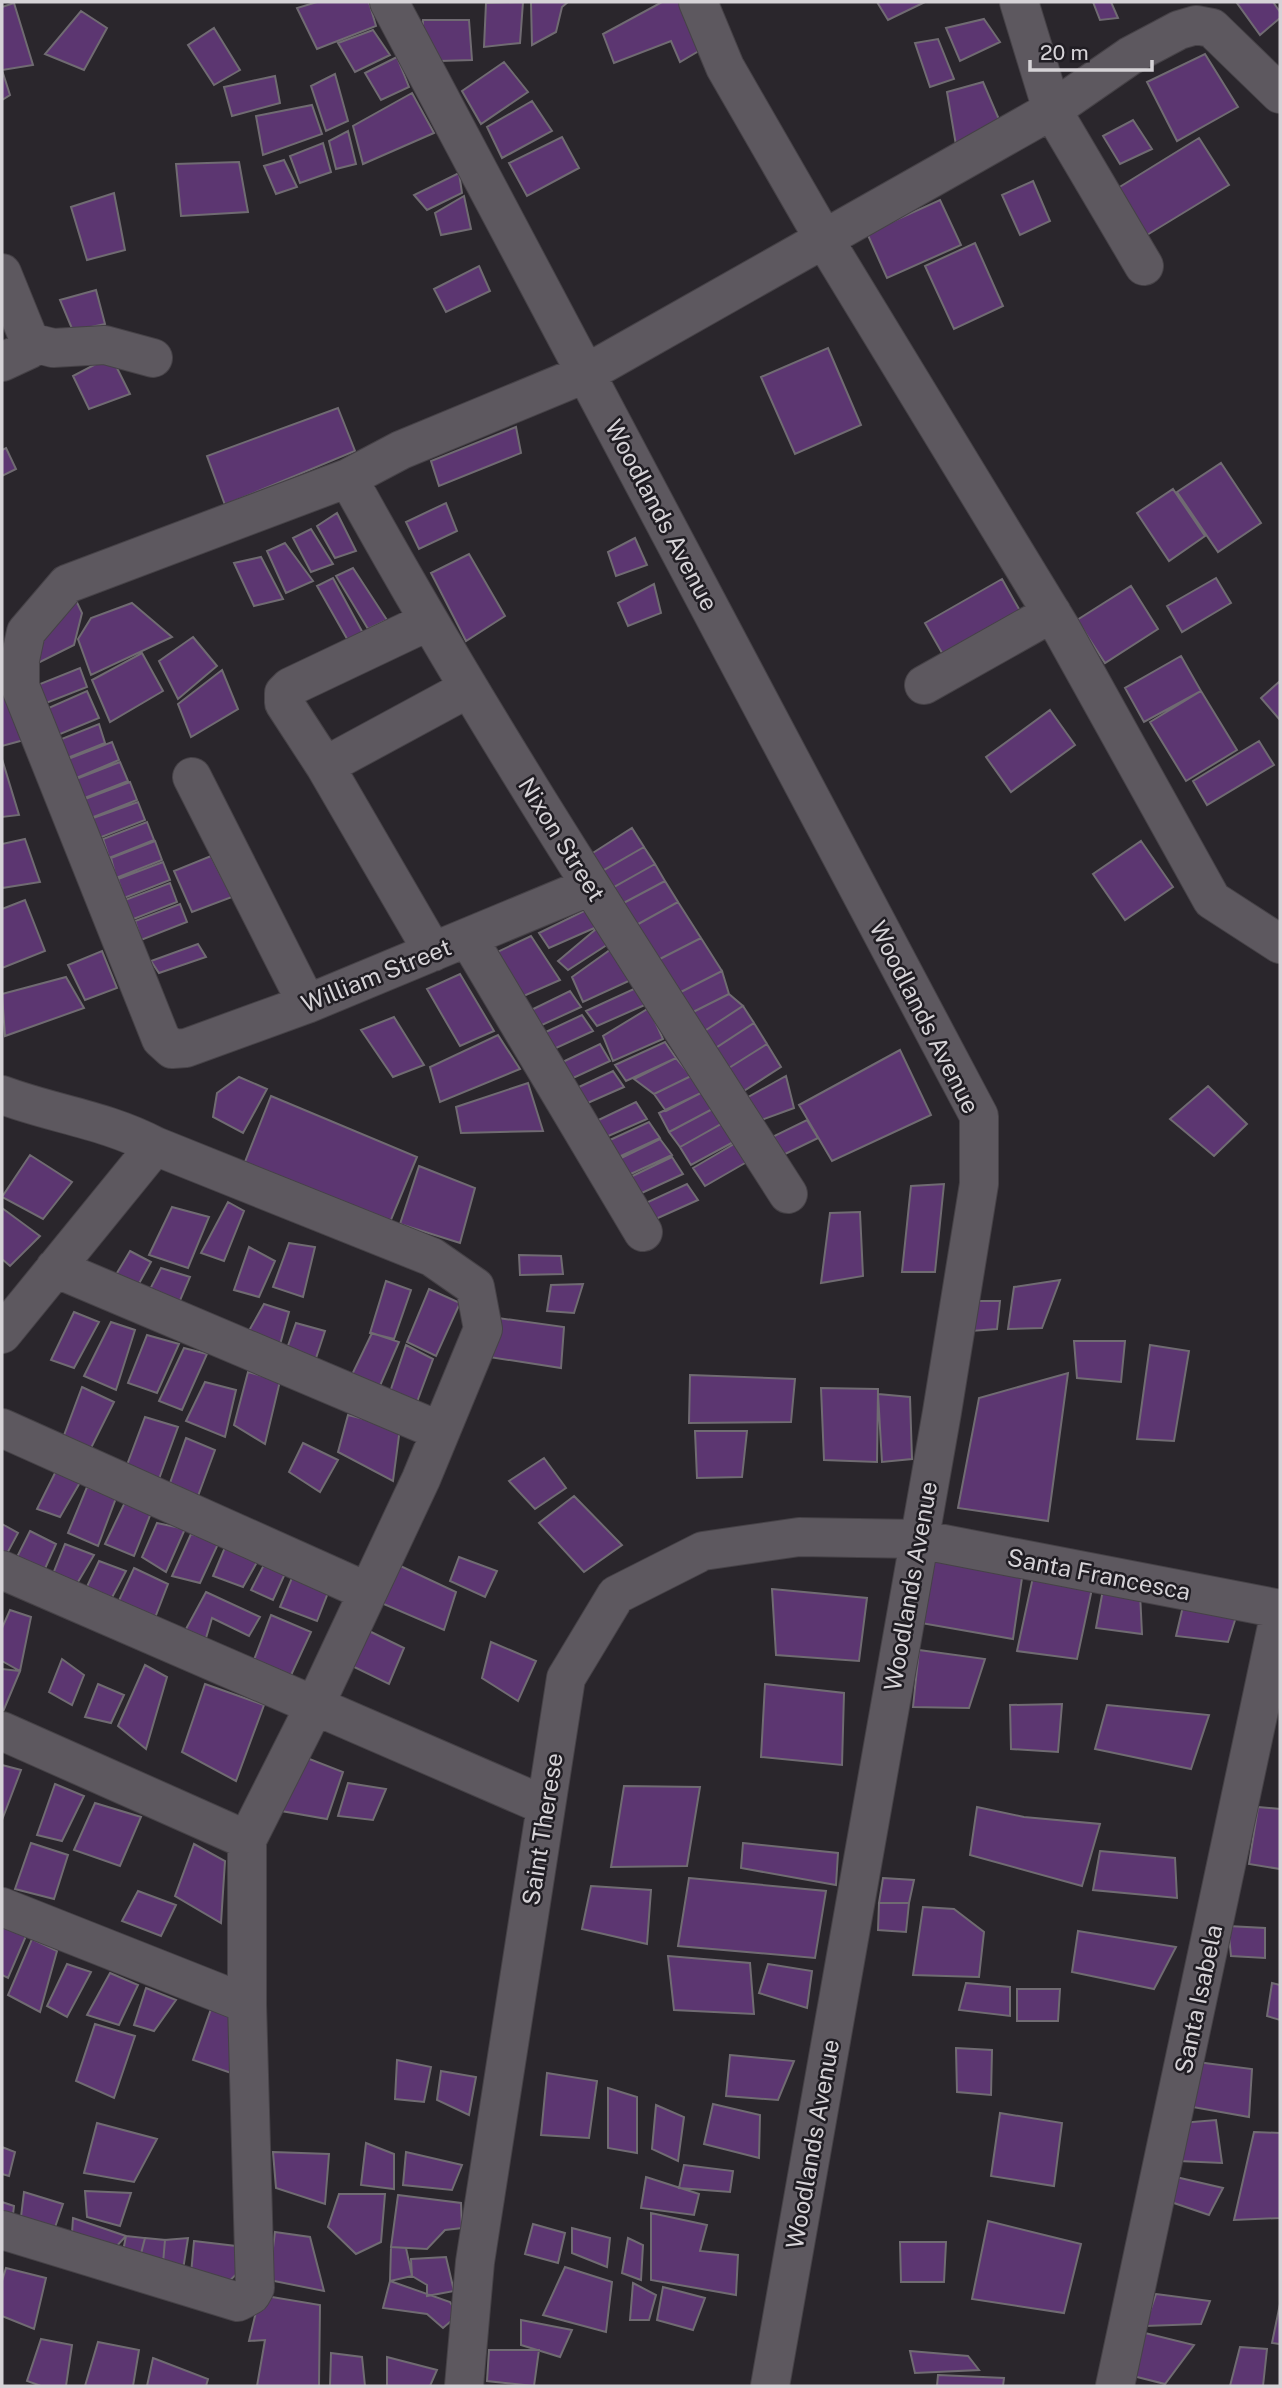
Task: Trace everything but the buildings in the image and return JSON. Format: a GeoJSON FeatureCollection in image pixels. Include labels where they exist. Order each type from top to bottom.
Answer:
{"type":"FeatureCollection","features":[{"type":"Feature","properties":{"kind":"street","name":"Woodlands Avenue"},"geometry":{"type":"LineString","coordinates":[[389,2],[979,1116],[979,1184],[952,1337],[942,1412],[769,2386]]}},
{"type":"Feature","properties":{"kind":"street"},"geometry":{"type":"LineString","coordinates":[[698,2],[725,67],[824,239],[1052,613],[1212,900],[1280,944]]}},
{"type":"Feature","properties":{"kind":"street"},"geometry":{"type":"LineString","coordinates":[[1019,2],[1052,110],[1144,266]]}},
{"type":"Feature","properties":{"kind":"street"},"geometry":{"type":"LineString","coordinates":[[348,478],[401,450],[587,373],[1052,110],[1130,56],[1196,25],[1212,28],[1280,94]]}},
{"type":"Feature","properties":{"kind":"street"},"geometry":{"type":"LineString","coordinates":[[2,273],[16,352],[105,345],[153,358]]}},
{"type":"Feature","properties":{"kind":"street","name":"Nixon Street"},"geometry":{"type":"LineString","coordinates":[[348,478],[427,622],[591,886],[788,1194]]}},
{"type":"Feature","properties":{"kind":"street","name":"William Street"},"geometry":{"type":"LineString","coordinates":[[348,478],[67,584],[26,632],[20,660],[20,686],[161,1039],[172,1049],[186,1048],[307,1004],[591,886]]}},
{"type":"Feature","properties":{"kind":"street"},"geometry":{"type":"LineString","coordinates":[[924,685],[1052,613]]}},
{"type":"Feature","properties":{"kind":"street"},"geometry":{"type":"LineString","coordinates":[[427,622],[290,687],[284,693],[284,704],[325,766],[433,952]]}},
{"type":"Feature","properties":{"kind":"street"},"geometry":{"type":"LineString","coordinates":[[325,766],[469,688]]}},
{"type":"Feature","properties":{"kind":"street"},"geometry":{"type":"LineString","coordinates":[[192,777],[307,1004]]}},
{"type":"Feature","properties":{"kind":"street"},"geometry":{"type":"LineString","coordinates":[[467,937],[643,1232]]}},
{"type":"Feature","properties":{"kind":"street"},"geometry":{"type":"LineString","coordinates":[[2,1095],[56,1113],[124,1130],[155,1146],[432,1258],[475,1287],[483,1329],[368,1592],[247,1840],[247,2004],[256,2288],[251,2295],[238,2302],[2,2230]]}},
{"type":"Feature","properties":{"kind":"street"},"geometry":{"type":"LineString","coordinates":[[2,1334],[155,1146]]}},
{"type":"Feature","properties":{"kind":"street"},"geometry":{"type":"LineString","coordinates":[[55,1268],[440,1431]]}},
{"type":"Feature","properties":{"kind":"street"},"geometry":{"type":"LineString","coordinates":[[2,1428],[368,1592]]}},
{"type":"Feature","properties":{"kind":"street","name":"Saint Therese"},"geometry":{"type":"LineString","coordinates":[[464,2386],[475,2262],[566,1678],[616,1595],[703,1551],[799,1537],[918,1539]]}},
{"type":"Feature","properties":{"kind":"street","name":"Santa Francesca"},"geometry":{"type":"LineString","coordinates":[[918,1539],[1280,1611]]}},
{"type":"Feature","properties":{"kind":"street"},"geometry":{"type":"LineString","coordinates":[[2,1570],[546,1806]]}},
{"type":"Feature","properties":{"kind":"street","name":"Santa Isabela"},"geometry":{"type":"LineString","coordinates":[[1115,2386],[1280,1611]]}},
{"type":"Feature","properties":{"kind":"street"},"geometry":{"type":"LineString","coordinates":[[2,1731],[247,1840]]}},
{"type":"Feature","properties":{"kind":"street"},"geometry":{"type":"LineString","coordinates":[[2,1907],[247,2004]]}}]}
